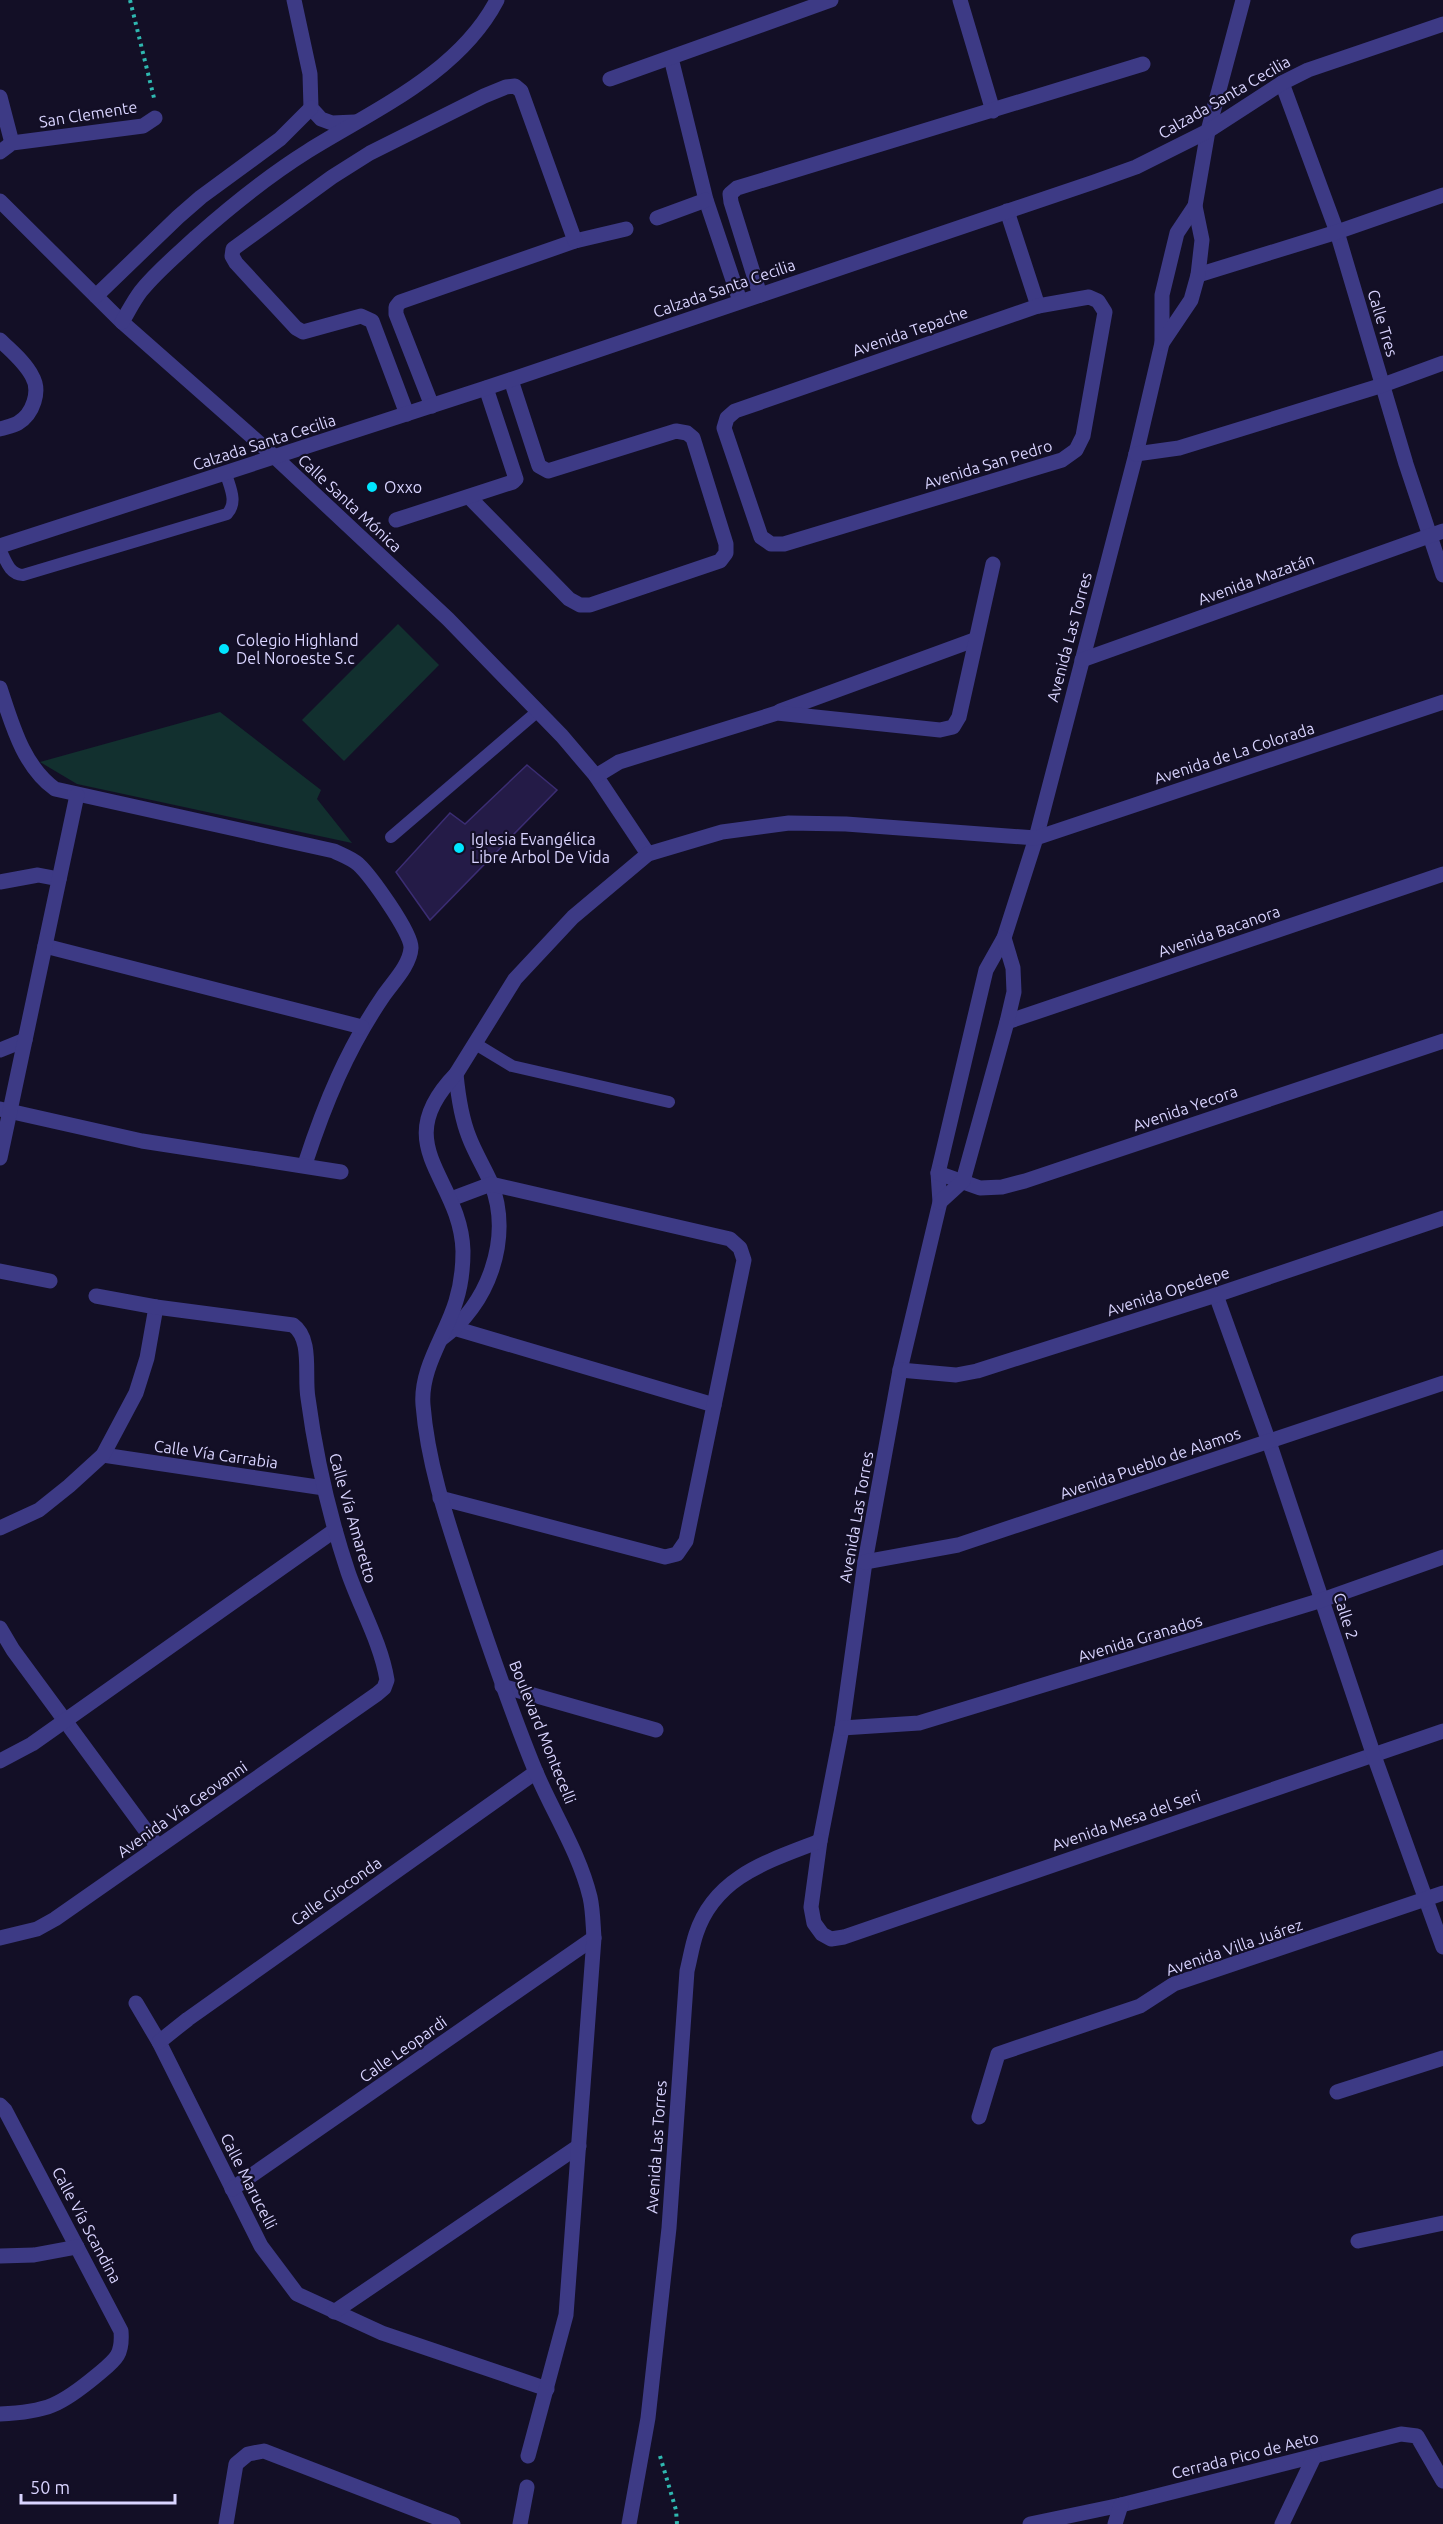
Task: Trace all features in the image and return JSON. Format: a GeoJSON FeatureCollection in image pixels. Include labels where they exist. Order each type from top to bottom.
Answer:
{"type":"FeatureCollection","features":[{"type":"Feature","properties":{"kind":"street"},"geometry":{"type":"LineString","coordinates":[[294,0],[310,74],[311,108],[321,119],[332,123],[357,122]]}},
{"type":"Feature","properties":{"kind":"street"},"geometry":{"type":"LineString","coordinates":[[122,322],[141,291],[176,255],[237,201],[305,153],[387,105],[427,76],[458,50],[491,12],[497,0]]}},
{"type":"Feature","properties":{"kind":"street"},"geometry":{"type":"LineString","coordinates":[[610,79],[831,0]]}},
{"type":"Feature","properties":{"kind":"street"},"geometry":{"type":"LineString","coordinates":[[960,0],[993,111]]}},
{"type":"Feature","properties":{"kind":"street","name":"Avenida Las Torres"},"geometry":{"type":"LineString","coordinates":[[1162,343],[1191,300],[1197,275],[1202,240],[1195,206],[1208,131],[1243,0]]}},
{"type":"Feature","properties":{"kind":"street","name":"Calzada Santa Cecilia"},"geometry":{"type":"LineString","coordinates":[[0,547],[511,380],[1136,166],[1208,131],[1282,83],[1332,61],[1443,24]]}},
{"type":"Feature","properties":{"kind":"street"},"geometry":{"type":"LineString","coordinates":[[671,58],[706,200],[740,301]]}},
{"type":"Feature","properties":{"kind":"street"},"geometry":{"type":"LineString","coordinates":[[760,295],[730,202],[730,195],[737,188],[1143,64]]}},
{"type":"Feature","properties":{"kind":"street","name":"Calle Tres"},"geometry":{"type":"LineString","coordinates":[[1282,83],[1337,232],[1383,384],[1436,533],[1443,575]]}},
{"type":"Feature","properties":{"kind":"street"},"geometry":{"type":"LineString","coordinates":[[407,414],[372,321],[361,316],[303,332],[296,328],[236,263],[232,256],[233,249],[332,177],[370,153],[484,96],[506,87],[515,86],[521,91],[575,241]]}},
{"type":"Feature","properties":{"kind":"street","name":"San Clemente"},"geometry":{"type":"LineString","coordinates":[[0,97],[6,147],[142,126],[155,118]]}},
{"type":"Feature","properties":{"kind":"street"},"geometry":{"type":"LineString","coordinates":[[96,296],[201,197],[280,139],[311,108]]}},
{"type":"Feature","properties":{"kind":"street"},"geometry":{"type":"LineString","coordinates":[[1197,275],[1337,232],[1443,195]]}},
{"type":"Feature","properties":{"kind":"street"},"geometry":{"type":"LineString","coordinates":[[201,197],[219,217]]}},
{"type":"Feature","properties":{"kind":"street"},"geometry":{"type":"LineString","coordinates":[[657,218],[706,200]]}},
{"type":"Feature","properties":{"kind":"street","name":"Calle Santa Mónica"},"geometry":{"type":"LineString","coordinates":[[0,201],[122,322],[276,458],[448,619],[538,711],[596,776],[648,855]]}},
{"type":"Feature","properties":{"kind":"street","name":"Avenida Las Torres"},"geometry":{"type":"LineString","coordinates":[[822,1934],[814,1923],[811,1907],[820,1841],[842,1728],[865,1562],[900,1370],[940,1202],[938,1173],[986,970],[1004,938],[1036,838],[1136,454],[1162,343],[1162,295],[1174,243],[1177,233],[1195,206]]}},
{"type":"Feature","properties":{"kind":"street"},"geometry":{"type":"LineString","coordinates":[[1007,211],[1038,306]]}},
{"type":"Feature","properties":{"kind":"street"},"geometry":{"type":"LineString","coordinates":[[432,406],[396,314],[396,306],[400,302],[575,241],[626,229]]}},
{"type":"Feature","properties":{"kind":"street"},"geometry":{"type":"LineString","coordinates":[[156,237],[176,255]]}},
{"type":"Feature","properties":{"kind":"street","name":"Avenida Tepache"},"geometry":{"type":"LineString","coordinates":[[771,544],[761,537],[724,428],[727,418],[735,411],[1038,306],[1089,297],[1098,301],[1106,312]]}},
{"type":"Feature","properties":{"kind":"street","name":"Avenida San Pedro"},"geometry":{"type":"LineString","coordinates":[[771,544],[784,544],[1062,460],[1076,450],[1083,436],[1106,312]]}},
{"type":"Feature","properties":{"kind":"street"},"geometry":{"type":"LineString","coordinates":[[0,340],[34,378],[36,398],[28,413],[18,423],[0,429]]}},
{"type":"Feature","properties":{"kind":"street"},"geometry":{"type":"LineString","coordinates":[[1136,454],[1179,448],[1443,363]]}},
{"type":"Feature","properties":{"kind":"street"},"geometry":{"type":"LineString","coordinates":[[469,497],[569,599],[580,605],[590,605],[720,561],[726,553],[726,544],[693,438],[687,433],[676,431],[548,471],[539,466],[511,380]]}},
{"type":"Feature","properties":{"kind":"street"},"geometry":{"type":"LineString","coordinates":[[396,520],[513,482],[516,478],[486,388]]}},
{"type":"Feature","properties":{"kind":"street","name":"Avenida Mazatán"},"geometry":{"type":"LineString","coordinates":[[1082,660],[1436,533]]}},
{"type":"Feature","properties":{"kind":"street"},"geometry":{"type":"LineString","coordinates":[[777,712],[940,730],[953,727],[959,717],[974,640],[993,564]]}},
{"type":"Feature","properties":{"kind":"street"},"geometry":{"type":"LineString","coordinates":[[596,776],[619,762],[777,712],[974,640]]}},
{"type":"Feature","properties":{"kind":"street"},"geometry":{"type":"LineString","coordinates":[[0,688],[5,719],[31,764],[42,779],[55,789],[334,851],[356,862],[372,877],[406,932],[411,947],[406,963],[362,1027],[334,1081],[305,1164]]}},
{"type":"Feature","properties":{"kind":"street","name":"Avenida de La Colorada"},"geometry":{"type":"LineString","coordinates":[[1036,838],[1443,702]]}},
{"type":"Feature","properties":{"kind":"street"},"geometry":{"type":"LineString","coordinates":[[0,1158],[5,1110],[25,1040],[77,795]]}},
{"type":"Feature","properties":{"kind":"street"},"geometry":{"type":"LineString","coordinates":[[648,855],[722,832],[789,823],[1036,838]]}},
{"type":"Feature","properties":{"kind":"street","name":"Boulevard Montecelli"},"geometry":{"type":"LineString","coordinates":[[528,2456],[566,2315],[594,1938],[591,1898],[576,1854],[536,1772],[502,1686],[440,1498],[422,1404],[423,1388],[447,1331],[456,1302],[462,1276],[463,1250],[459,1224],[451,1199],[435,1171],[424,1137],[434,1103],[443,1087],[456,1074],[474,1043],[524,970],[573,917],[648,855]]}},
{"type":"Feature","properties":{"kind":"street","name":"Avenida Bacanora"},"geometry":{"type":"LineString","coordinates":[[1007,1022],[1443,874]]}},
{"type":"Feature","properties":{"kind":"street"},"geometry":{"type":"LineString","coordinates":[[0,882],[38,875],[59,879]]}},
{"type":"Feature","properties":{"kind":"street"},"geometry":{"type":"LineString","coordinates":[[940,1202],[963,1181],[1007,1022],[1014,992],[1013,968],[1004,938]]}},
{"type":"Feature","properties":{"kind":"street"},"geometry":{"type":"LineString","coordinates":[[45,946],[362,1027]]}},
{"type":"Feature","properties":{"kind":"street"},"geometry":{"type":"LineString","coordinates":[[0,1050],[25,1040]]}},
{"type":"Feature","properties":{"kind":"street","name":"Avenida Yecora"},"geometry":{"type":"LineString","coordinates":[[938,1173],[980,1188],[1002,1187],[1025,1181],[1443,1041]]}},
{"type":"Feature","properties":{"kind":"street","name":"Boulevard Montecelli"},"geometry":{"type":"LineString","coordinates":[[447,1331],[472,1308],[488,1280],[497,1248],[498,1216],[491,1184],[468,1136],[462,1116],[456,1074]]}},
{"type":"Feature","properties":{"kind":"street"},"geometry":{"type":"LineString","coordinates":[[5,1110],[142,1141],[213,1154],[305,1164],[341,1172]]}},
{"type":"Feature","properties":{"kind":"street"},"geometry":{"type":"LineString","coordinates":[[440,1498],[665,1557],[677,1554],[686,1541],[744,1260],[740,1248],[730,1239],[491,1184],[451,1199]]}},
{"type":"Feature","properties":{"kind":"street","name":"Avenida Opedepe"},"geometry":{"type":"LineString","coordinates":[[900,1370],[956,1375],[977,1371],[1216,1295],[1443,1218]]}},
{"type":"Feature","properties":{"kind":"street"},"geometry":{"type":"LineString","coordinates":[[0,1271],[50,1281]]}},
{"type":"Feature","properties":{"kind":"street","name":"Calle 2"},"geometry":{"type":"LineString","coordinates":[[1216,1295],[1269,1442],[1373,1753],[1443,1947]]}},
{"type":"Feature","properties":{"kind":"street"},"geometry":{"type":"LineString","coordinates":[[0,1528],[39,1510],[103,1455],[136,1393],[147,1358],[156,1307],[96,1296]]}},
{"type":"Feature","properties":{"kind":"street","name":"Calle Vía Amaretto"},"geometry":{"type":"LineString","coordinates":[[156,1307],[292,1325],[301,1331],[305,1343],[306,1391],[324,1488],[335,1530],[387,1680],[384,1688],[377,1694]]}},
{"type":"Feature","properties":{"kind":"street"},"geometry":{"type":"LineString","coordinates":[[447,1331],[714,1405]]}},
{"type":"Feature","properties":{"kind":"street","name":"Avenida Pueblo de Alamos"},"geometry":{"type":"LineString","coordinates":[[865,1562],[958,1545],[1443,1383]]}},
{"type":"Feature","properties":{"kind":"street","name":"Calle Vía Carrabia"},"geometry":{"type":"LineString","coordinates":[[103,1455],[324,1488]]}},
{"type":"Feature","properties":{"kind":"street"},"geometry":{"type":"LineString","coordinates":[[0,1761],[32,1744],[335,1530]]}},
{"type":"Feature","properties":{"kind":"street","name":"Avenida Granados"},"geometry":{"type":"LineString","coordinates":[[842,1728],[920,1723],[1322,1600],[1443,1557]]}},
{"type":"Feature","properties":{"kind":"street"},"geometry":{"type":"LineString","coordinates":[[0,1628],[6,1654],[65,1721],[158,1847]]}},
{"type":"Feature","properties":{"kind":"street"},"geometry":{"type":"LineString","coordinates":[[502,1686],[656,1730]]}},
{"type":"Feature","properties":{"kind":"street","name":"Avenida Vía Geovanni"},"geometry":{"type":"LineString","coordinates":[[0,1938],[37,1929],[377,1694]]}},
{"type":"Feature","properties":{"kind":"street","name":"Avenida Mesa del Seri"},"geometry":{"type":"LineString","coordinates":[[822,1934],[831,1939],[844,1937],[1373,1753],[1443,1731]]}},
{"type":"Feature","properties":{"kind":"street","name":"Calle Gioconda"},"geometry":{"type":"LineString","coordinates":[[159,2042],[188,2019],[536,1772]]}},
{"type":"Feature","properties":{"kind":"street","name":"Avenida Las Torres"},"geometry":{"type":"LineString","coordinates":[[629,2524],[650,2406],[669,2228],[687,1971],[696,1933],[711,1906],[731,1881],[763,1863],[820,1841]]}},
{"type":"Feature","properties":{"kind":"street","name":"Avenida Villa Juárez"},"geometry":{"type":"LineString","coordinates":[[979,2117],[999,2054],[1140,2006],[1174,1984],[1443,1893]]}},
{"type":"Feature","properties":{"kind":"street","name":"Calle Leopardi"},"geometry":{"type":"LineString","coordinates":[[232,2189],[594,1938]]}},
{"type":"Feature","properties":{"kind":"street","name":"Calle Marucelli"},"geometry":{"type":"LineString","coordinates":[[136,2003],[159,2042],[261,2246],[297,2294],[382,2333],[547,2389]]}},
{"type":"Feature","properties":{"kind":"street"},"geometry":{"type":"LineString","coordinates":[[1337,2092],[1443,2058]]}},
{"type":"Feature","properties":{"kind":"street","name":"Calle Vía Scandina"},"geometry":{"type":"LineString","coordinates":[[0,2414],[26,2413],[69,2399],[115,2359],[123,2348],[122,2331],[3,2107]]}},
{"type":"Feature","properties":{"kind":"street"},"geometry":{"type":"LineString","coordinates":[[334,2312],[579,2146]]}},
{"type":"Feature","properties":{"kind":"street"},"geometry":{"type":"LineString","coordinates":[[1358,2241],[1443,2223]]}},
{"type":"Feature","properties":{"kind":"street"},"geometry":{"type":"LineString","coordinates":[[0,2256],[34,2255],[77,2247]]}},
{"type":"Feature","properties":{"kind":"street","name":"Cerrada Pico de Aeto"},"geometry":{"type":"LineString","coordinates":[[1030,2524],[1121,2505],[1410,2433],[1417,2436],[1443,2481]]}},
{"type":"Feature","properties":{"kind":"street"},"geometry":{"type":"LineString","coordinates":[[226,2524],[236,2464],[248,2454],[264,2451],[453,2524]]}},
{"type":"Feature","properties":{"kind":"street"},"geometry":{"type":"LineString","coordinates":[[1282,2524],[1314,2457]]}},
{"type":"Feature","properties":{"kind":"street"},"geometry":{"type":"LineString","coordinates":[[520,2524],[526,2487]]}},
{"type":"Feature","properties":{"kind":"street"},"geometry":{"type":"LineString","coordinates":[[1115,2524],[1121,2505]]}},
{"type":"Feature","properties":{"kind":"lane"},"geometry":{"type":"LineString","coordinates":[[0,547],[11,570],[15,574],[23,575],[227,514],[234,502],[226,474]]}},
{"type":"Feature","properties":{"kind":"lane"},"geometry":{"type":"LineString","coordinates":[[391,837],[538,711]]}},
{"type":"Feature","properties":{"kind":"lane"},"geometry":{"type":"LineString","coordinates":[[474,1043],[512,1066],[669,1102]]}},
{"type":"Feature","properties":{"kind":"path","name":"San Clemente"},"geometry":{"type":"LineString","coordinates":[[130,0],[155,101],[155,118]]}},
{"type":"Feature","properties":{"kind":"path"},"geometry":{"type":"LineString","coordinates":[[658,2452],[676,2510],[677,2524]]}},
{"type":"Feature","properties":{"kind":"green space"},"geometry":{"type":"Polygon","coordinates":[[[398,624],[439,665],[344,761],[302,720],[398,624]]]}},
{"type":"Feature","properties":{"kind":"green space"},"geometry":{"type":"Polygon","coordinates":[[[220,712],[321,790],[317,799],[352,843],[77,784],[40,762],[220,712]]]}},
{"type":"Feature","properties":{"kind":"building","name":"Iglesia Evangélica Libre Arbol De Vida"},"geometry":{"type":"Polygon","coordinates":[[[527,765],[557,790],[430,920],[396,872],[450,813],[465,824],[527,765]]]}},
{"type":"Feature","properties":{"kind":"place","name":"Oxxo"},"geometry":{"type":"Point","coordinates":[372,487]}},
{"type":"Feature","properties":{"kind":"place","name":"Colegio Highland Del Noroeste S.c"},"geometry":{"type":"Point","coordinates":[224,649]}},
{"type":"Feature","properties":{"kind":"place","name":"Iglesia Evangélica Libre Arbol De Vida"},"geometry":{"type":"Point","coordinates":[459,848]}}]}
